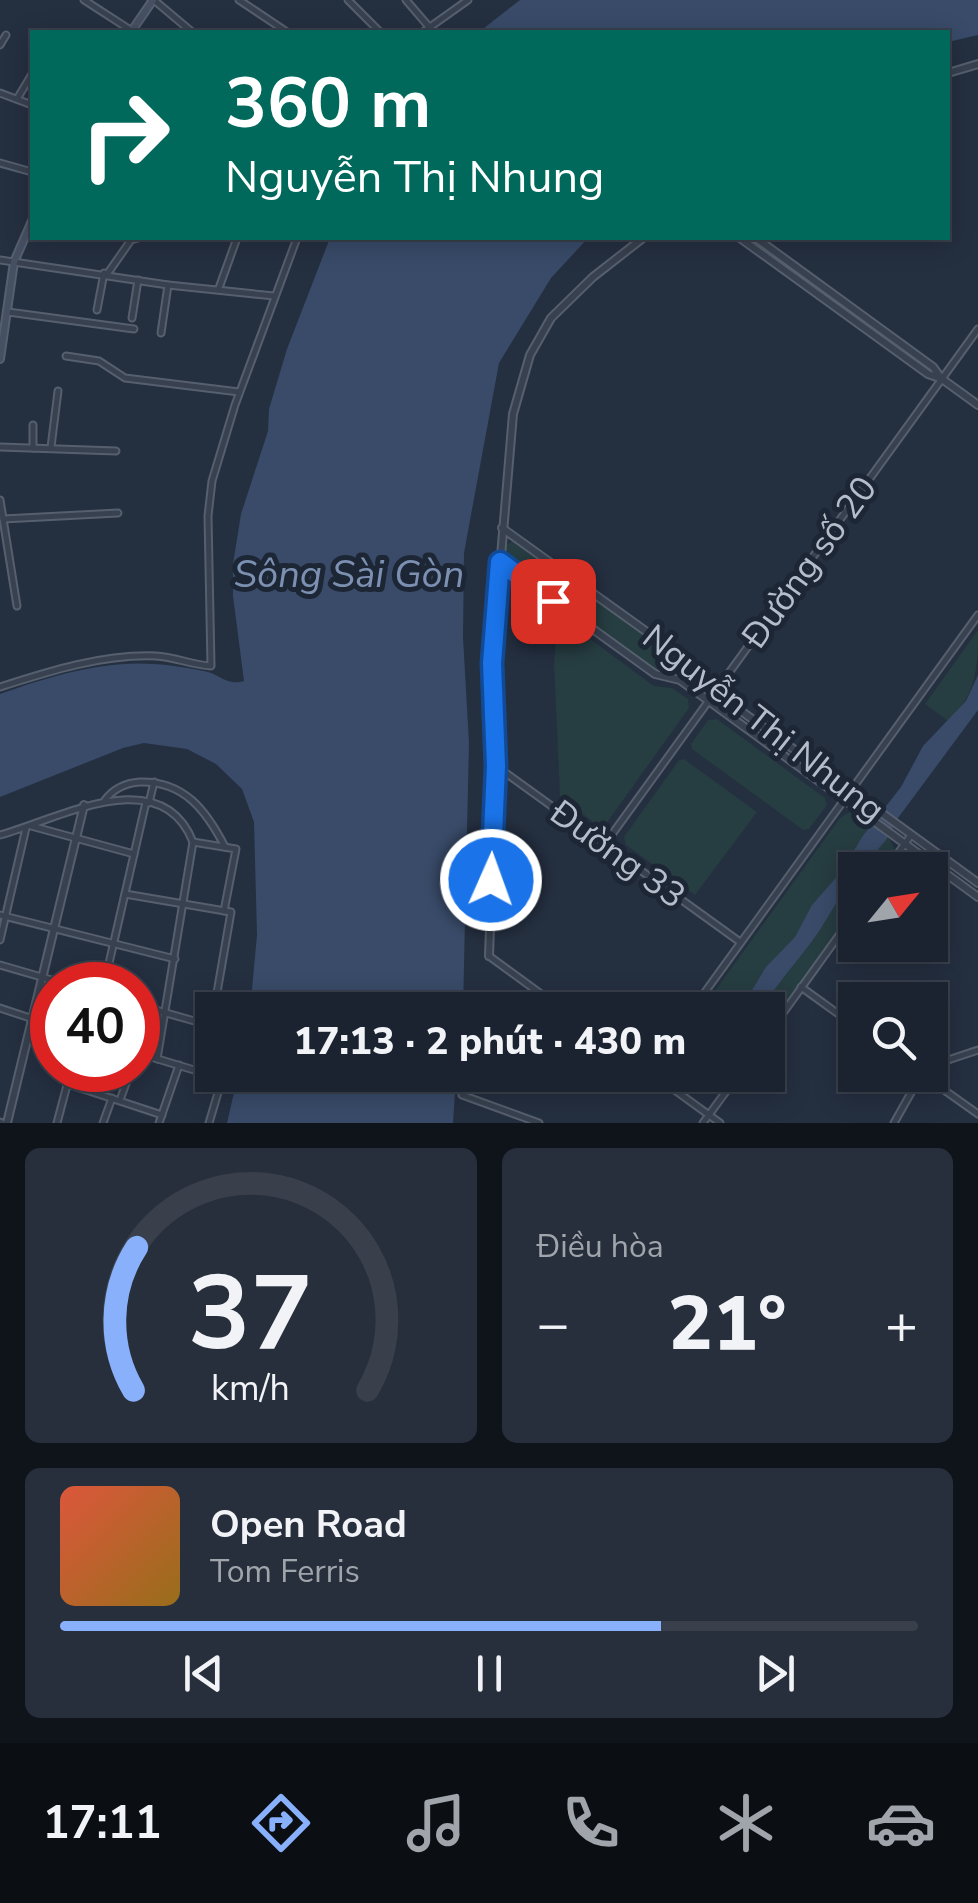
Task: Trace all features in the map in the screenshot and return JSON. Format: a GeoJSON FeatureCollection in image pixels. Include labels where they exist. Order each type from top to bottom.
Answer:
{"type":"FeatureCollection","features":[{"type":"Feature","properties":{"kind":"main road"},"geometry":{"type":"LineString","coordinates":[[133,30],[154,0]]}},
{"type":"Feature","properties":{"kind":"main road"},"geometry":{"type":"LineString","coordinates":[[0,359],[14,262],[30,226]]}},
{"type":"Feature","properties":{"kind":"street"},"geometry":{"type":"LineString","coordinates":[[84,0],[129,30]]}},
{"type":"Feature","properties":{"kind":"street"},"geometry":{"type":"LineString","coordinates":[[154,0],[190,30]]}},
{"type":"Feature","properties":{"kind":"street"},"geometry":{"type":"LineString","coordinates":[[239,0],[284,30]]}},
{"type":"Feature","properties":{"kind":"street"},"geometry":{"type":"LineString","coordinates":[[348,0],[378,30]]}},
{"type":"Feature","properties":{"kind":"street"},"geometry":{"type":"LineString","coordinates":[[406,0],[430,28]]}},
{"type":"Feature","properties":{"kind":"street"},"geometry":{"type":"LineString","coordinates":[[426,30],[468,0]]}},
{"type":"Feature","properties":{"kind":"street"},"geometry":{"type":"LineString","coordinates":[[0,45],[6,34]]}},
{"type":"Feature","properties":{"kind":"street"},"geometry":{"type":"LineString","coordinates":[[950,73],[978,64]]}},
{"type":"Feature","properties":{"kind":"street"},"geometry":{"type":"LineString","coordinates":[[17,99],[30,77]]}},
{"type":"Feature","properties":{"kind":"street"},"geometry":{"type":"LineString","coordinates":[[0,93],[30,104]]}},
{"type":"Feature","properties":{"kind":"street"},"geometry":{"type":"LineString","coordinates":[[0,163],[30,171]]}},
{"type":"Feature","properties":{"kind":"street"},"geometry":{"type":"LineString","coordinates":[[97,310],[106,273],[131,240]]}},
{"type":"Feature","properties":{"kind":"street"},"geometry":{"type":"LineString","coordinates":[[219,288],[235,240]]}},
{"type":"Feature","properties":{"kind":"street"},"geometry":{"type":"LineString","coordinates":[[0,686],[71,666],[135,656],[170,657],[211,666],[208,516],[212,481],[293,240]]}},
{"type":"Feature","properties":{"kind":"street"},"geometry":{"type":"LineString","coordinates":[[539,992],[488,956],[496,766],[492,663],[513,414],[522,378],[552,318],[572,296],[641,240]]}},
{"type":"Feature","properties":{"kind":"street"},"geometry":{"type":"LineString","coordinates":[[743,240],[928,374],[942,379],[978,405]]}},
{"type":"Feature","properties":{"kind":"street"},"geometry":{"type":"LineString","coordinates":[[759,240],[933,367],[942,379]]}},
{"type":"Feature","properties":{"kind":"street"},"geometry":{"type":"LineString","coordinates":[[0,260],[274,296]]}},
{"type":"Feature","properties":{"kind":"street"},"geometry":{"type":"LineString","coordinates":[[132,318],[138,280]]}},
{"type":"Feature","properties":{"kind":"street"},"geometry":{"type":"LineString","coordinates":[[161,333],[168,285]]}},
{"type":"Feature","properties":{"kind":"street"},"geometry":{"type":"LineString","coordinates":[[5,312],[134,329]]}},
{"type":"Feature","properties":{"kind":"street","name":"Đường số 20"},"geometry":{"type":"LineString","coordinates":[[605,844],[978,328]]}},
{"type":"Feature","properties":{"kind":"street"},"geometry":{"type":"LineString","coordinates":[[66,356],[99,362],[125,378],[239,392]]}},
{"type":"Feature","properties":{"kind":"street"},"geometry":{"type":"LineString","coordinates":[[51,448],[58,390]]}},
{"type":"Feature","properties":{"kind":"street"},"geometry":{"type":"LineString","coordinates":[[33,425],[33,448]]}},
{"type":"Feature","properties":{"kind":"street"},"geometry":{"type":"LineString","coordinates":[[0,447],[116,451]]}},
{"type":"Feature","properties":{"kind":"street"},"geometry":{"type":"LineString","coordinates":[[0,500],[6,559],[17,606]]}},
{"type":"Feature","properties":{"kind":"street"},"geometry":{"type":"LineString","coordinates":[[3,519],[118,513]]}},
{"type":"Feature","properties":{"kind":"street","name":"Nguyễn Thị Nhung"},"geometry":{"type":"LineString","coordinates":[[502,528],[672,650],[686,672],[978,883]]}},
{"type":"Feature","properties":{"kind":"street","name":"Nguyễn Thị Nhung"},"geometry":{"type":"LineString","coordinates":[[500,562],[655,674],[680,680],[978,896]]}},
{"type":"Feature","properties":{"kind":"street"},"geometry":{"type":"LineString","coordinates":[[705,992],[978,616]]}},
{"type":"Feature","properties":{"kind":"street","name":"Đường 33"},"geometry":{"type":"LineString","coordinates":[[496,766],[740,942]]}},
{"type":"Feature","properties":{"kind":"street"},"geometry":{"type":"LineString","coordinates":[[110,962],[154,782]]}},
{"type":"Feature","properties":{"kind":"street"},"geometry":{"type":"LineString","coordinates":[[104,800],[127,783],[174,786],[212,822],[225,847]]}},
{"type":"Feature","properties":{"kind":"street"},"geometry":{"type":"LineString","coordinates":[[0,835],[104,800],[148,802],[176,814],[193,842],[160,1048]]}},
{"type":"Feature","properties":{"kind":"street"},"geometry":{"type":"LineString","coordinates":[[46,962],[84,806]]}},
{"type":"Feature","properties":{"kind":"street"},"geometry":{"type":"LineString","coordinates":[[29,827],[134,854]]}},
{"type":"Feature","properties":{"kind":"street"},"geometry":{"type":"LineString","coordinates":[[0,940],[3,915],[29,827]]}},
{"type":"Feature","properties":{"kind":"street"},"geometry":{"type":"LineString","coordinates":[[899,852],[911,835]]}},
{"type":"Feature","properties":{"kind":"street"},"geometry":{"type":"LineString","coordinates":[[193,842],[236,850],[216,992]]}},
{"type":"Feature","properties":{"kind":"street"},"geometry":{"type":"LineString","coordinates":[[125,894],[227,911]]}},
{"type":"Feature","properties":{"kind":"street"},"geometry":{"type":"LineString","coordinates":[[3,915],[174,960]]}},
{"type":"Feature","properties":{"kind":"street"},"geometry":{"type":"LineString","coordinates":[[785,1010],[838,937]]}},
{"type":"Feature","properties":{"kind":"street"},"geometry":{"type":"LineString","coordinates":[[0,965],[30,974]]}},
{"type":"Feature","properties":{"kind":"street"},"geometry":{"type":"LineString","coordinates":[[802,987],[838,1013]]}},
{"type":"Feature","properties":{"kind":"street"},"geometry":{"type":"LineString","coordinates":[[0,1008],[30,1019]]}},
{"type":"Feature","properties":{"kind":"street"},"geometry":{"type":"LineString","coordinates":[[160,1011],[195,1020]]}},
{"type":"Feature","properties":{"kind":"street"},"geometry":{"type":"LineString","coordinates":[[3,1123],[30,1030]]}},
{"type":"Feature","properties":{"kind":"street"},"geometry":{"type":"LineString","coordinates":[[948,1060],[978,1050]]}},
{"type":"Feature","properties":{"kind":"street"},"geometry":{"type":"LineString","coordinates":[[160,1060],[195,1070]]}},
{"type":"Feature","properties":{"kind":"street"},"geometry":{"type":"LineString","coordinates":[[93,1092],[161,1119],[180,1066]]}},
{"type":"Feature","properties":{"kind":"street"},"geometry":{"type":"LineString","coordinates":[[57,1123],[66,1092]]}},
{"type":"Feature","properties":{"kind":"street"},"geometry":{"type":"LineString","coordinates":[[120,1101],[123,1092]]}},
{"type":"Feature","properties":{"kind":"street"},"geometry":{"type":"LineString","coordinates":[[209,1123],[218,1092]]}},
{"type":"Feature","properties":{"kind":"street"},"geometry":{"type":"LineString","coordinates":[[462,1092],[540,1123]]}},
{"type":"Feature","properties":{"kind":"street"},"geometry":{"type":"LineString","coordinates":[[677,1092],[720,1123]]}},
{"type":"Feature","properties":{"kind":"street"},"geometry":{"type":"LineString","coordinates":[[703,1123],[726,1092]]}},
{"type":"Feature","properties":{"kind":"street"},"geometry":{"type":"LineString","coordinates":[[894,1123],[912,1092]]}},
{"type":"Feature","properties":{"kind":"street"},"geometry":{"type":"LineString","coordinates":[[946,1092],[978,1114]]}},
{"type":"Feature","properties":{"kind":"street"},"geometry":{"type":"LineString","coordinates":[[103,1123],[112,1098]]}},
{"type":"Feature","properties":{"kind":"green space"},"geometry":{"type":"Polygon","coordinates":[[[512,541],[669,652],[693,683],[656,670],[509,564],[505,558],[506,545],[512,541]]]}},
{"type":"Feature","properties":{"kind":"green space"},"geometry":{"type":"Polygon","coordinates":[[[563,619],[654,686],[672,688],[688,699],[689,708],[606,824],[597,825],[560,796],[554,665],[557,621],[563,619]]]}},
{"type":"Feature","properties":{"kind":"green space"},"geometry":{"type":"Polygon","coordinates":[[[978,630],[974,679],[965,701],[948,721],[925,704],[978,630]]]}},
{"type":"Feature","properties":{"kind":"green space"},"geometry":{"type":"Polygon","coordinates":[[[717,719],[825,798],[827,805],[809,829],[803,830],[692,749],[691,744],[708,720],[717,719]]]}},
{"type":"Feature","properties":{"kind":"green space"},"geometry":{"type":"Polygon","coordinates":[[[684,759],[757,812],[695,895],[626,845],[624,837],[679,760],[684,759]]]}},
{"type":"Feature","properties":{"kind":"green space"},"geometry":{"type":"Polygon","coordinates":[[[849,812],[863,817],[889,839],[895,851],[838,852],[838,931],[785,1004],[785,992],[714,992],[840,818],[849,812]]]}},
{"type":"Feature","properties":{"kind":"water"},"geometry":{"type":"Polygon","coordinates":[[[520,0],[978,0],[978,35],[950,42],[950,30],[482,30],[520,0]]]}},
{"type":"Feature","properties":{"kind":"water","name":"Sông Sài Gòn"},"geometry":{"type":"Polygon","coordinates":[[[329,240],[586,240],[551,278],[499,363],[464,553],[463,637],[469,743],[463,992],[252,992],[257,935],[254,822],[242,789],[216,764],[187,749],[144,743],[123,748],[0,797],[0,694],[76,671],[135,663],[188,668],[229,681],[244,681],[233,564],[241,514],[268,431],[269,409],[287,349],[329,240]]]}},
{"type":"Feature","properties":{"kind":"water"},"geometry":{"type":"Polygon","coordinates":[[[978,675],[978,710],[876,852],[853,852],[901,787],[923,746],[966,701],[978,675]]]}},
{"type":"Feature","properties":{"kind":"water"},"geometry":{"type":"Polygon","coordinates":[[[838,876],[838,901],[815,937],[773,992],[751,992],[766,967],[795,937],[812,905],[838,876]]]}},
{"type":"Feature","properties":{"kind":"water"},"geometry":{"type":"Polygon","coordinates":[[[234,1092],[455,1092],[453,1123],[227,1123],[234,1092]]]}},
{"type":"Feature","properties":{"kind":"route"},"geometry":{"type":"LineString","coordinates":[[491,880],[496,766],[492,663],[500,562],[553,601]]}}]}
